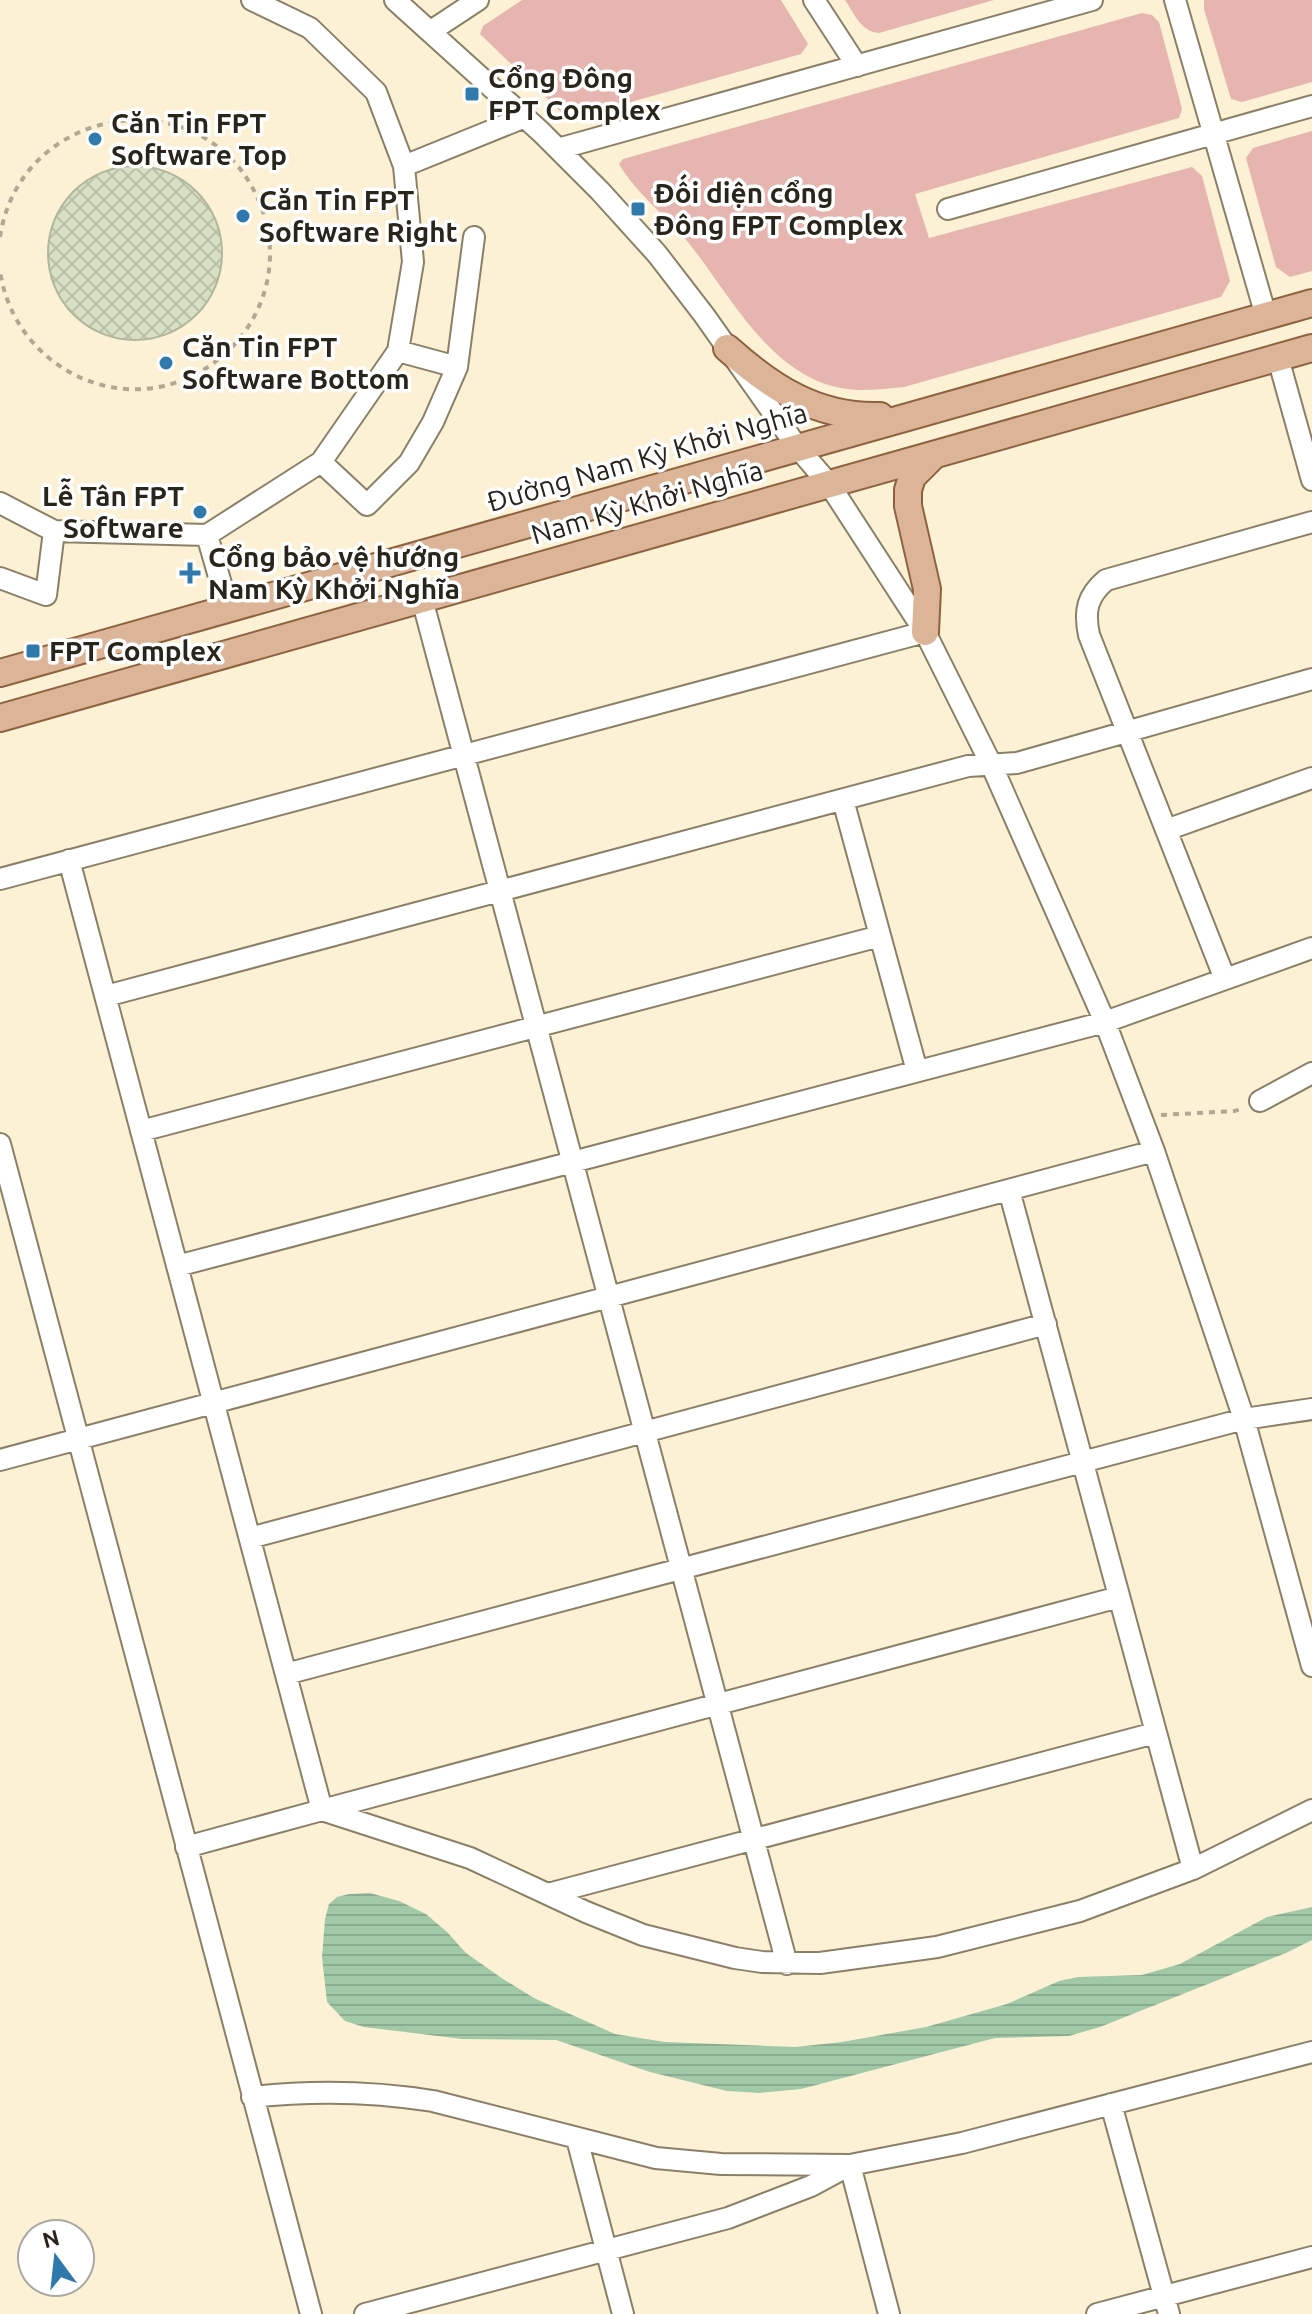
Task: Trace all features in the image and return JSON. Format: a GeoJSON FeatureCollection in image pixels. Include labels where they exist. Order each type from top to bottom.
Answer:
{"type":"FeatureCollection","features":[{"type":"Feature","properties":{"kind":"main road","name":"Đường Nam Kỳ Khởi Nghĩa"},"geometry":{"type":"LineString","coordinates":[[0,673],[1312,303]]}},
{"type":"Feature","properties":{"kind":"main road"},"geometry":{"type":"LineString","coordinates":[[727,348],[758,376],[810,405],[850,415],[915,414]]}},
{"type":"Feature","properties":{"kind":"main road","name":"Nam Kỳ Khởi Nghĩa"},"geometry":{"type":"LineString","coordinates":[[0,718],[1312,348]]}},
{"type":"Feature","properties":{"kind":"main road"},"geometry":{"type":"LineString","coordinates":[[925,632],[927,589],[908,506],[908,490],[912,477],[934,455]]}},
{"type":"Feature","properties":{"kind":"street"},"geometry":{"type":"LineString","coordinates":[[0,503],[54,531],[207,535],[321,462],[398,351],[413,262],[404,166],[376,92],[310,28],[252,0]]}},
{"type":"Feature","properties":{"kind":"street"},"geometry":{"type":"LineString","coordinates":[[395,0],[525,117],[657,254],[798,448],[829,484],[925,632],[991,764],[1105,1022],[1141,1116],[1244,1419],[1312,1666]]}},
{"type":"Feature","properties":{"kind":"street"},"geometry":{"type":"LineString","coordinates":[[431,31],[478,0]]}},
{"type":"Feature","properties":{"kind":"street"},"geometry":{"type":"LineString","coordinates":[[814,0],[857,66]]}},
{"type":"Feature","properties":{"kind":"street"},"geometry":{"type":"LineString","coordinates":[[558,149],[1092,0]]}},
{"type":"Feature","properties":{"kind":"street"},"geometry":{"type":"LineString","coordinates":[[1175,0],[1266,316]]}},
{"type":"Feature","properties":{"kind":"street"},"geometry":{"type":"LineString","coordinates":[[948,209],[1312,106]]}},
{"type":"Feature","properties":{"kind":"street"},"geometry":{"type":"LineString","coordinates":[[404,166],[525,117]]}},
{"type":"Feature","properties":{"kind":"street"},"geometry":{"type":"LineString","coordinates":[[321,462],[367,505],[409,463],[433,422],[457,367],[474,237]]}},
{"type":"Feature","properties":{"kind":"street"},"geometry":{"type":"LineString","coordinates":[[398,351],[457,367]]}},
{"type":"Feature","properties":{"kind":"street"},"geometry":{"type":"LineString","coordinates":[[1278,358],[1312,480]]}},
{"type":"Feature","properties":{"kind":"street"},"geometry":{"type":"LineString","coordinates":[[1225,979],[1089,635],[1087,605],[1094,591],[1106,580],[1122,574],[1312,522]]}},
{"type":"Feature","properties":{"kind":"street"},"geometry":{"type":"LineString","coordinates":[[0,578],[46,595],[54,531]]}},
{"type":"Feature","properties":{"kind":"street"},"geometry":{"type":"LineString","coordinates":[[207,535],[228,608]]}},
{"type":"Feature","properties":{"kind":"street"},"geometry":{"type":"LineString","coordinates":[[422,599],[787,1964]]}},
{"type":"Feature","properties":{"kind":"street"},"geometry":{"type":"LineString","coordinates":[[0,879],[925,632]]}},
{"type":"Feature","properties":{"kind":"street"},"geometry":{"type":"LineString","coordinates":[[106,996],[968,766],[1017,763],[1312,679]]}},
{"type":"Feature","properties":{"kind":"street"},"geometry":{"type":"LineString","coordinates":[[1166,830],[1312,778]]}},
{"type":"Feature","properties":{"kind":"street"},"geometry":{"type":"LineString","coordinates":[[843,800],[917,1071]]}},
{"type":"Feature","properties":{"kind":"street"},"geometry":{"type":"LineString","coordinates":[[69,860],[322,1810]]}},
{"type":"Feature","properties":{"kind":"street"},"geometry":{"type":"LineString","coordinates":[[141,1131],[880,936]]}},
{"type":"Feature","properties":{"kind":"street"},"geometry":{"type":"LineString","coordinates":[[177,1266],[1105,1022],[1312,948]]}},
{"type":"Feature","properties":{"kind":"street"},"geometry":{"type":"LineString","coordinates":[[1260,1101],[1312,1073]]}},
{"type":"Feature","properties":{"kind":"street"},"geometry":{"type":"LineString","coordinates":[[0,1144],[311,2314]]}},
{"type":"Feature","properties":{"kind":"street"},"geometry":{"type":"LineString","coordinates":[[0,1460],[1154,1151]]}},
{"type":"Feature","properties":{"kind":"street"},"geometry":{"type":"LineString","coordinates":[[1009,1190],[1193,1869]]}},
{"type":"Feature","properties":{"kind":"street"},"geometry":{"type":"LineString","coordinates":[[250,1538],[1046,1324]]}},
{"type":"Feature","properties":{"kind":"street"},"geometry":{"type":"LineString","coordinates":[[286,1674],[1244,1419],[1312,1409]]}},
{"type":"Feature","properties":{"kind":"street"},"geometry":{"type":"LineString","coordinates":[[186,1847],[1119,1597]]}},
{"type":"Feature","properties":{"kind":"street"},"geometry":{"type":"LineString","coordinates":[[548,1894],[1155,1733]]}},
{"type":"Feature","properties":{"kind":"street"},"geometry":{"type":"LineString","coordinates":[[322,1810],[470,1858],[615,1924],[672,1944],[735,1958],[787,1964],[893,1955],[985,1937],[1080,1911],[1193,1869],[1312,1810]]}},
{"type":"Feature","properties":{"kind":"street"},"geometry":{"type":"LineString","coordinates":[[252,2097],[327,2091],[396,2095],[433,2101],[641,2155],[688,2163],[850,2165],[962,2143],[1312,2052]]}},
{"type":"Feature","properties":{"kind":"street"},"geometry":{"type":"LineString","coordinates":[[1111,2104],[1166,2305]]}},
{"type":"Feature","properties":{"kind":"street"},"geometry":{"type":"LineString","coordinates":[[577,2139],[623,2314]]}},
{"type":"Feature","properties":{"kind":"street"},"geometry":{"type":"LineString","coordinates":[[365,2314],[728,2218],[773,2202],[850,2165]]}},
{"type":"Feature","properties":{"kind":"street"},"geometry":{"type":"LineString","coordinates":[[850,2165],[889,2314]]}},
{"type":"Feature","properties":{"kind":"street"},"geometry":{"type":"LineString","coordinates":[[1097,2314],[1166,2305],[1312,2257]]}},
{"type":"Feature","properties":{"kind":"path"},"geometry":{"type":"LineString","coordinates":[[0,237],[5,215],[17,188],[28,171],[49,150],[74,134],[100,124],[119,120],[148,120],[176,126],[202,137],[239,167],[262,208],[270,255],[267,283],[258,310],[230,350],[208,368],[190,377],[162,387],[142,389],[92,383],[49,359],[16,321],[0,271]]}},
{"type":"Feature","properties":{"kind":"path"},"geometry":{"type":"LineString","coordinates":[[1141,1116],[1235,1111],[1260,1101]]}},
{"type":"Feature","properties":{"kind":"shaded area"},"geometry":{"type":"Polygon","coordinates":[[[522,0],[781,0],[808,44],[801,54],[585,115],[571,116],[562,113],[480,34],[483,26],[522,0]]]}},
{"type":"Feature","properties":{"kind":"shaded area"},"geometry":{"type":"Polygon","coordinates":[[[845,0],[994,0],[879,33],[863,26],[845,0]]]}},
{"type":"Feature","properties":{"kind":"shaded area"},"geometry":{"type":"Polygon","coordinates":[[[1204,0],[1312,0],[1312,82],[1242,102],[1231,99],[1204,0]]]}},
{"type":"Feature","properties":{"kind":"shaded area"},"geometry":{"type":"Polygon","coordinates":[[[1142,13],[1152,15],[1159,22],[1182,109],[1179,118],[915,194],[929,238],[1192,167],[1202,176],[1230,281],[1221,297],[904,387],[868,390],[841,388],[808,376],[768,346],[688,242],[642,194],[619,164],[623,159],[1142,13]]]}},
{"type":"Feature","properties":{"kind":"shaded area"},"geometry":{"type":"Polygon","coordinates":[[[1312,131],[1312,271],[1290,277],[1276,267],[1246,158],[1253,148],[1312,131]]]}},
{"type":"Feature","properties":{"kind":"shaded area"},"geometry":{"type":"Polygon","coordinates":[[[370,1893],[399,1901],[426,1914],[466,1953],[534,1998],[615,2034],[665,2042],[795,2047],[926,2027],[1007,2004],[1059,1981],[1078,1977],[1142,1975],[1180,1964],[1267,1917],[1312,1907],[1312,1940],[1100,2027],[1069,2036],[995,2038],[801,2089],[760,2093],[727,2091],[650,2072],[556,2040],[462,2039],[364,2027],[345,2021],[327,2002],[322,1957],[325,1919],[329,1904],[337,1897],[370,1893]]]}},
{"type":"Feature","properties":{"kind":"building"},"geometry":{"type":"Polygon","coordinates":[[[135,166],[168,173],[197,191],[215,220],[222,253],[215,286],[197,315],[168,333],[135,340],[102,333],[73,315],[55,286],[48,253],[55,220],[73,191],[102,173],[135,166]]]}},
{"type":"Feature","properties":{"kind":"place","name":"Cổng Đông FPT Complex"},"geometry":{"type":"Point","coordinates":[472,94]}},
{"type":"Feature","properties":{"kind":"place","name":"Căn Tin FPT Software Top"},"geometry":{"type":"Point","coordinates":[95,139]}},
{"type":"Feature","properties":{"kind":"place","name":"Đối diện cổng Đông FPT Complex"},"geometry":{"type":"Point","coordinates":[638,209]}},
{"type":"Feature","properties":{"kind":"place","name":"Căn Tin FPT Software Right"},"geometry":{"type":"Point","coordinates":[243,216]}},
{"type":"Feature","properties":{"kind":"place","name":"Căn Tin FPT Software Bottom"},"geometry":{"type":"Point","coordinates":[166,363]}},
{"type":"Feature","properties":{"kind":"place","name":"Lễ Tân FPT Software"},"geometry":{"type":"Point","coordinates":[200,512]}},
{"type":"Feature","properties":{"kind":"place","name":"Cổng bảo vệ hướng Nam Kỳ Khởi Nghĩa"},"geometry":{"type":"Point","coordinates":[190,573]}},
{"type":"Feature","properties":{"kind":"place","name":"FPT Complex"},"geometry":{"type":"Point","coordinates":[33,651]}}]}
